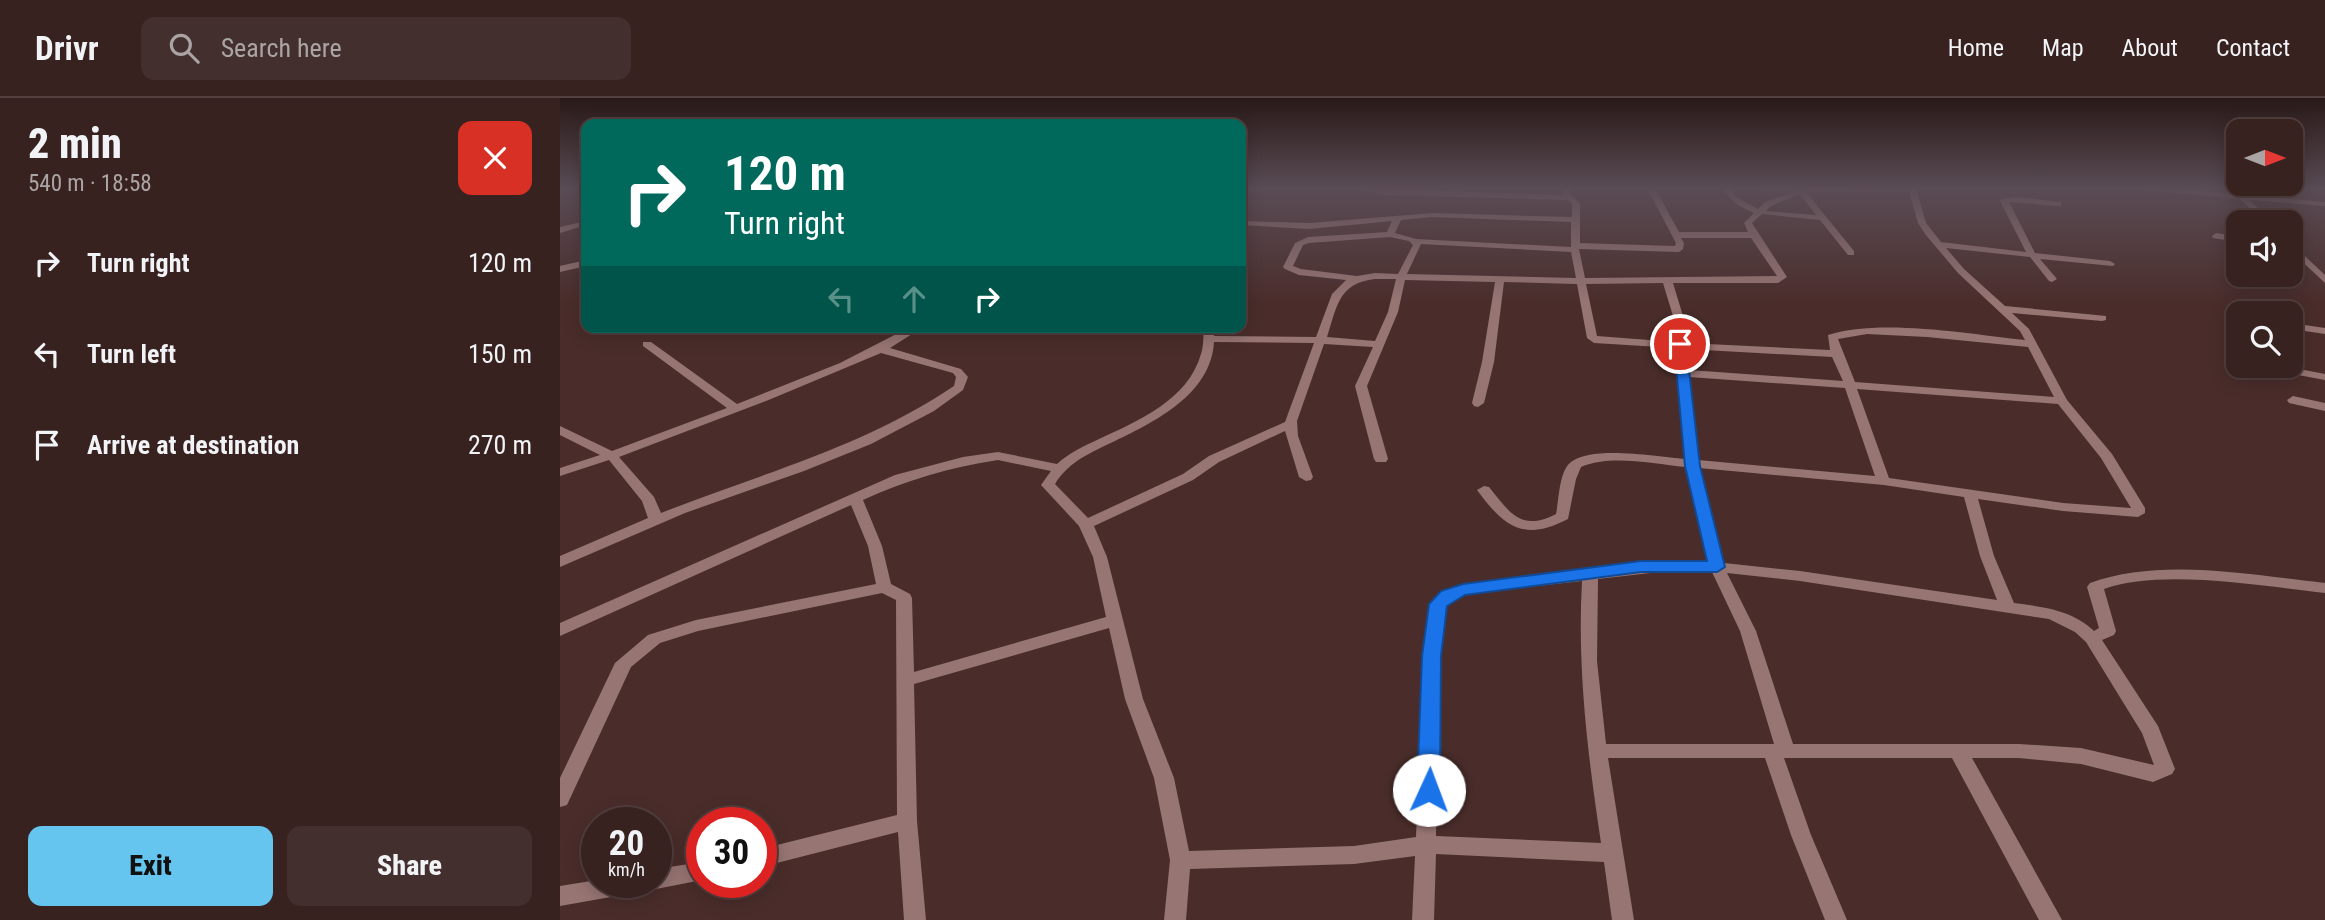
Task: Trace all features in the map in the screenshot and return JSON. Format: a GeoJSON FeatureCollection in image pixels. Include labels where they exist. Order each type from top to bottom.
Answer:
{"type":"FeatureCollection","features":[{"type":"Feature","properties":{"kind":"street"},"geometry":{"type":"LineString","coordinates":[[1390,234],[1394,226]]}},
{"type":"Feature","properties":{"kind":"street"},"geometry":{"type":"LineString","coordinates":[[1574,226],[1580,281],[1592,338],[1598,341],[1836,354]]}},
{"type":"Feature","properties":{"kind":"street"},"geometry":{"type":"LineString","coordinates":[[1671,226],[1681,247],[1576,248],[1417,241],[1390,234],[1308,240],[1299,243],[1288,267],[1299,272],[1354,278],[1777,280],[1782,276],[1775,262],[1752,235],[1749,226]]}},
{"type":"Feature","properties":{"kind":"street"},"geometry":{"type":"LineString","coordinates":[[1829,226],[1837,240],[1851,253]]}},
{"type":"Feature","properties":{"kind":"street"},"geometry":{"type":"LineString","coordinates":[[1484,491],[1511,522],[1522,527],[1547,526],[1563,516],[1569,479],[1575,465],[1584,459],[1626,458],[1692,466],[1884,481],[2102,512],[2138,513],[2138,508],[2107,457],[2062,401],[2024,329],[1961,271],[1925,226]]}},
{"type":"Feature","properties":{"kind":"street"},"geometry":{"type":"LineString","coordinates":[[2017,226],[2031,253],[2052,279]]}},
{"type":"Feature","properties":{"kind":"street"},"geometry":{"type":"LineString","coordinates":[[1675,235],[1752,235]]}},
{"type":"Feature","properties":{"kind":"street"},"geometry":{"type":"LineString","coordinates":[[2216,236],[2226,237]]}},
{"type":"Feature","properties":{"kind":"street"},"geometry":{"type":"LineString","coordinates":[[1381,459],[1378,436],[1362,396],[1361,386],[1393,312],[1401,277],[1417,241]]}},
{"type":"Feature","properties":{"kind":"street"},"geometry":{"type":"LineString","coordinates":[[1938,244],[2110,264]]}},
{"type":"Feature","properties":{"kind":"street"},"geometry":{"type":"LineString","coordinates":[[2303,258],[2325,280]]}},
{"type":"Feature","properties":{"kind":"street"},"geometry":{"type":"LineString","coordinates":[[560,269],[581,264]]}},
{"type":"Feature","properties":{"kind":"street"},"geometry":{"type":"LineString","coordinates":[[1307,477],[1291,424],[1295,405],[1337,294],[1344,284],[1354,278]]}},
{"type":"Feature","properties":{"kind":"street"},"geometry":{"type":"LineString","coordinates":[[1478,403],[1488,362],[1500,279]]}},
{"type":"Feature","properties":{"kind":"street"},"geometry":{"type":"LineString","coordinates":[[1667,280],[1678,316],[1692,466],[1717,567],[1748,631],[1801,835],[1836,920]]}},
{"type":"Feature","properties":{"kind":"street"},"geometry":{"type":"LineString","coordinates":[[2004,309],[2102,318]]}},
{"type":"Feature","properties":{"kind":"street"},"geometry":{"type":"LineString","coordinates":[[2303,328],[2325,331]]}},
{"type":"Feature","properties":{"kind":"street"},"geometry":{"type":"LineString","coordinates":[[1884,481],[1854,408],[1851,387],[1836,354],[1832,337],[1849,332],[1896,332],[2031,344]]}},
{"type":"Feature","properties":{"kind":"street"},"geometry":{"type":"LineString","coordinates":[[560,472],[612,456],[736,409],[884,350],[909,333]]}},
{"type":"Feature","properties":{"kind":"street"},"geometry":{"type":"LineString","coordinates":[[1175,920],[1180,860],[1164,778],[1134,699],[1113,621],[1100,557],[1086,524],[1048,485],[1057,468],[1071,456],[1149,420],[1184,393],[1206,355],[1208,333],[1378,344]]}},
{"type":"Feature","properties":{"kind":"street"},"geometry":{"type":"LineString","coordinates":[[647,344],[736,409]]}},
{"type":"Feature","properties":{"kind":"street"},"geometry":{"type":"LineString","coordinates":[[560,562],[656,520],[863,442],[937,404],[959,388],[962,377],[957,371],[884,350]]}},
{"type":"Feature","properties":{"kind":"street"},"geometry":{"type":"LineString","coordinates":[[1682,373],[2062,401]]}},
{"type":"Feature","properties":{"kind":"street"},"geometry":{"type":"LineString","coordinates":[[2303,373],[2325,377]]}},
{"type":"Feature","properties":{"kind":"street"},"geometry":{"type":"LineString","coordinates":[[2293,400],[2325,407]]}},
{"type":"Feature","properties":{"kind":"street"},"geometry":{"type":"LineString","coordinates":[[1086,524],[1188,477],[1214,459],[1291,424]]}},
{"type":"Feature","properties":{"kind":"street"},"geometry":{"type":"LineString","coordinates":[[560,430],[612,456],[649,500],[656,520]]}},
{"type":"Feature","properties":{"kind":"street"},"geometry":{"type":"LineString","coordinates":[[560,630],[900,478],[975,459],[1012,456],[1057,468]]}},
{"type":"Feature","properties":{"kind":"street"},"geometry":{"type":"LineString","coordinates":[[1970,495],[1987,556],[2008,607]]}},
{"type":"Feature","properties":{"kind":"street"},"geometry":{"type":"LineString","coordinates":[[855,498],[875,546],[884,587]]}},
{"type":"Feature","properties":{"kind":"street"},"geometry":{"type":"LineString","coordinates":[[1423,920],[1431,656],[1438,604],[1447,595],[1463,589],[1641,567],[1717,567],[1804,576],[2053,614],[2081,628],[2092,638],[2151,731],[2165,769],[2153,774],[2081,756],[2053,753],[1597,751]]}},
{"type":"Feature","properties":{"kind":"street"},"geometry":{"type":"LineString","coordinates":[[1590,575],[1586,631],[1597,751],[1623,920]]}},
{"type":"Feature","properties":{"kind":"street"},"geometry":{"type":"LineString","coordinates":[[2092,638],[2108,631],[2095,587],[2116,580],[2196,576],[2325,588]]}},
{"type":"Feature","properties":{"kind":"street"},"geometry":{"type":"LineString","coordinates":[[560,799],[624,663],[653,639],[696,626],[884,587],[904,598],[907,821],[915,920]]}},
{"type":"Feature","properties":{"kind":"street"},"geometry":{"type":"LineString","coordinates":[[904,681],[1113,621]]}},
{"type":"Feature","properties":{"kind":"street"},"geometry":{"type":"LineString","coordinates":[[1959,752],[2051,920]]}},
{"type":"Feature","properties":{"kind":"street"},"geometry":{"type":"LineString","coordinates":[[777,854],[907,821]]}},
{"type":"Feature","properties":{"kind":"street"},"geometry":{"type":"LineString","coordinates":[[1180,860],[1354,855],[1426,845],[1613,852]]}},
{"type":"Feature","properties":{"kind":"street"},"geometry":{"type":"LineString","coordinates":[[560,896],[581,892]]}},
{"type":"Feature","properties":{"kind":"route"},"geometry":{"type":"LineString","coordinates":[[1429,790],[1431,656],[1438,604],[1447,595],[1463,589],[1641,567],[1717,567],[1692,466],[1680,344]]}}]}
